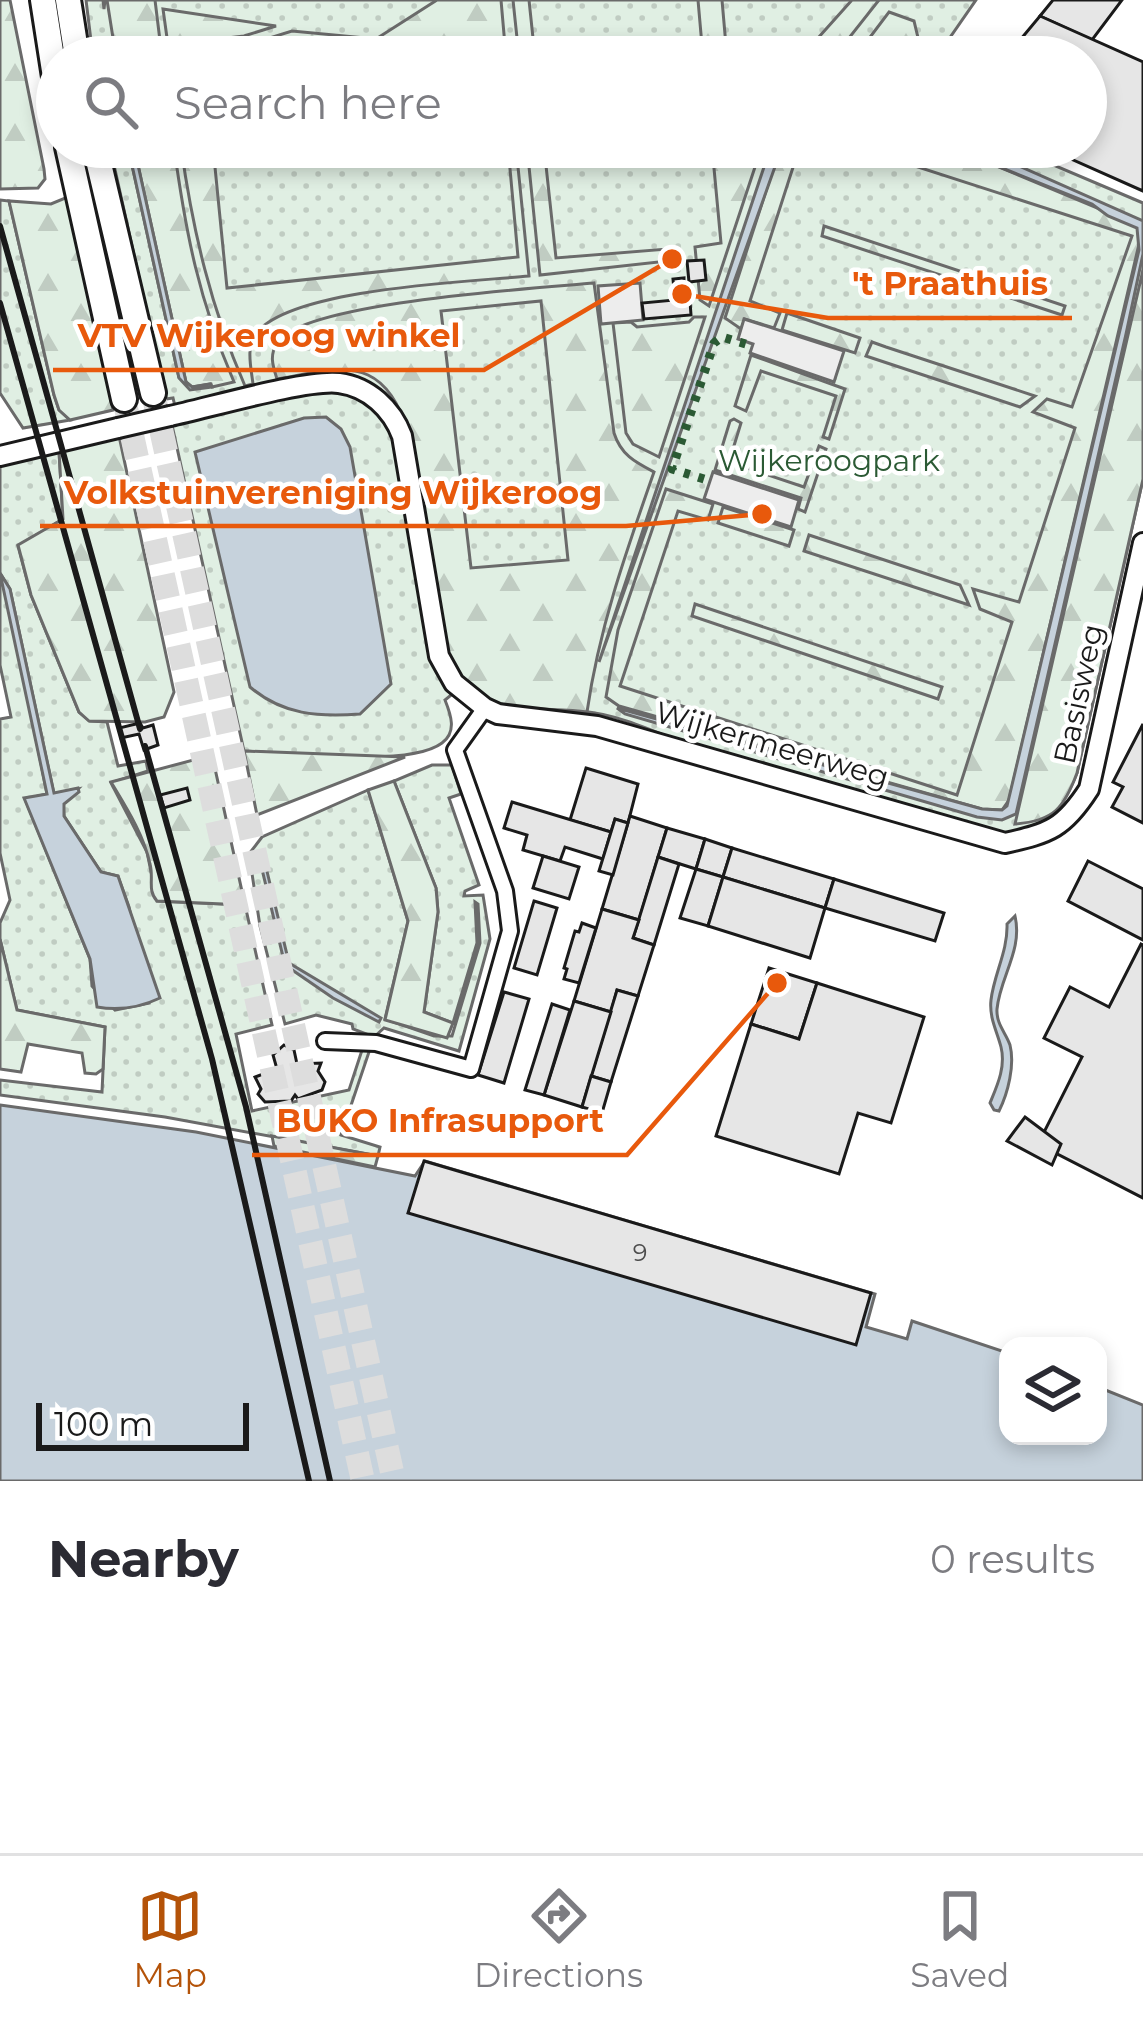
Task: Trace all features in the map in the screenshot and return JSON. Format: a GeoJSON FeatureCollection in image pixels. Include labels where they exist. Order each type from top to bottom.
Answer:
{"type":"FeatureCollection","features":[{"type":"Feature","properties":{"kind":"highway"},"geometry":{"type":"LineString","coordinates":[[43,0],[49,36]]}},
{"type":"Feature","properties":{"kind":"highway"},"geometry":{"type":"LineString","coordinates":[[68,0],[74,36]]}},
{"type":"Feature","properties":{"kind":"highway"},"geometry":{"type":"LineString","coordinates":[[73,168],[124,399]]}},
{"type":"Feature","properties":{"kind":"highway"},"geometry":{"type":"LineString","coordinates":[[99,168],[153,393]]}},
{"type":"Feature","properties":{"kind":"street"},"geometry":{"type":"LineString","coordinates":[[0,456],[333,382],[363,390],[386,408],[402,436],[439,656],[454,683],[485,708],[455,750],[505,891],[510,931],[471,1069],[376,1043],[325,1040]]}},
{"type":"Feature","properties":{"kind":"street","name":"Basisweg"},"geometry":{"type":"LineString","coordinates":[[1041,836],[1069,820],[1090,789],[1143,543]]}},
{"type":"Feature","properties":{"kind":"street","name":"Wijkermeerweg"},"geometry":{"type":"LineString","coordinates":[[485,708],[513,718],[597,726],[1005,843],[1041,836]]}},
{"type":"Feature","properties":{"kind":"green space"},"geometry":{"type":"Polygon","coordinates":[[[0,0],[10,0],[36,129],[36,168],[44,168],[45,179],[38,188],[0,189],[0,0]]]}},
{"type":"Feature","properties":{"kind":"green space"},"geometry":{"type":"Polygon","coordinates":[[[86,0],[103,0],[104,9],[105,0],[976,0],[951,36],[90,36],[86,0]]]}},
{"type":"Feature","properties":{"kind":"green space"},"geometry":{"type":"Polygon","coordinates":[[[107,0],[155,0],[159,36],[113,36],[107,0]]]}},
{"type":"Feature","properties":{"kind":"green space"},"geometry":{"type":"Polygon","coordinates":[[[437,0],[501,0],[504,36],[381,36],[437,0]]]}},
{"type":"Feature","properties":{"kind":"green space"},"geometry":{"type":"Polygon","coordinates":[[[513,0],[529,0],[533,36],[517,36],[513,0]]]}},
{"type":"Feature","properties":{"kind":"green space"},"geometry":{"type":"Polygon","coordinates":[[[698,0],[722,0],[725,36],[701,36],[698,0]]]}},
{"type":"Feature","properties":{"kind":"green space"},"geometry":{"type":"Polygon","coordinates":[[[852,0],[879,0],[850,36],[820,36],[852,0]]]}},
{"type":"Feature","properties":{"kind":"green space"},"geometry":{"type":"Polygon","coordinates":[[[163,9],[276,26],[244,36],[167,36],[163,9]]]}},
{"type":"Feature","properties":{"kind":"green space"},"geometry":{"type":"Polygon","coordinates":[[[889,12],[914,21],[918,36],[871,36],[889,12]]]}},
{"type":"Feature","properties":{"kind":"green space"},"geometry":{"type":"Polygon","coordinates":[[[292,31],[344,36],[276,36],[292,31]]]}},
{"type":"Feature","properties":{"kind":"green space","name":"Wijkeroogpark"},"geometry":{"type":"Polygon","coordinates":[[[115,168],[133,168],[179,378],[135,168],[1060,168],[1143,203],[1143,479],[1077,773],[1056,810],[1037,825],[1011,832],[996,834],[616,718],[506,703],[467,682],[445,700],[450,734],[426,751],[347,757],[244,751],[172,425],[179,423],[173,398],[166,399],[115,168]]]}},
{"type":"Feature","properties":{"kind":"green space"},"geometry":{"type":"Polygon","coordinates":[[[139,168],[177,168],[195,267],[234,382],[192,387],[186,382],[139,168]]]}},
{"type":"Feature","properties":{"kind":"green space"},"geometry":{"type":"Polygon","coordinates":[[[184,168],[215,168],[227,288],[518,257],[510,168],[518,168],[529,276],[385,290],[308,305],[258,331],[251,343],[253,384],[245,386],[222,328],[184,168]]]}},
{"type":"Feature","properties":{"kind":"green space"},"geometry":{"type":"Polygon","coordinates":[[[529,168],[546,168],[556,258],[667,249],[668,261],[540,275],[529,168]]]}},
{"type":"Feature","properties":{"kind":"green space"},"geometry":{"type":"Polygon","coordinates":[[[714,168],[755,168],[709,306],[700,300],[695,247],[721,243],[714,168]]]}},
{"type":"Feature","properties":{"kind":"green space"},"geometry":{"type":"Polygon","coordinates":[[[773,168],[793,168],[750,301],[780,313],[774,328],[745,319],[741,329],[725,318],[773,168]]]}},
{"type":"Feature","properties":{"kind":"green space"},"geometry":{"type":"Polygon","coordinates":[[[921,168],[1001,168],[1143,227],[1009,800],[1002,810],[982,809],[619,706],[606,697],[618,630],[666,489],[713,504],[708,520],[678,511],[620,686],[957,795],[1012,622],[980,609],[973,589],[1019,602],[1075,428],[1033,412],[1047,399],[1072,407],[1132,236],[921,168]]]}},
{"type":"Feature","properties":{"kind":"green space"},"geometry":{"type":"Polygon","coordinates":[[[70,196],[113,410],[70,420],[59,410],[54,395],[9,201],[51,204],[70,196]]]}},
{"type":"Feature","properties":{"kind":"green space"},"geometry":{"type":"Polygon","coordinates":[[[0,200],[9,201],[54,395],[59,410],[70,420],[23,428],[0,393],[0,200]]]}},
{"type":"Feature","properties":{"kind":"green space"},"geometry":{"type":"Polygon","coordinates":[[[824,226],[1065,306],[1062,315],[822,236],[824,226]]]}},
{"type":"Feature","properties":{"kind":"green space"},"geometry":{"type":"Polygon","coordinates":[[[1143,270],[1143,479],[1077,773],[1056,810],[1039,820],[1015,824],[1143,270]]]}},
{"type":"Feature","properties":{"kind":"green space"},"geometry":{"type":"Polygon","coordinates":[[[594,283],[614,433],[625,452],[654,472],[606,620],[587,712],[524,708],[487,699],[460,675],[443,637],[409,436],[393,398],[368,375],[347,370],[277,379],[273,352],[295,329],[374,307],[594,283]],[[541,301],[441,311],[471,568],[568,560],[541,301]]]}},
{"type":"Feature","properties":{"kind":"green space"},"geometry":{"type":"Polygon","coordinates":[[[787,313],[860,338],[855,353],[782,330],[787,313]]]}},
{"type":"Feature","properties":{"kind":"green space"},"geometry":{"type":"Polygon","coordinates":[[[705,317],[659,457],[633,444],[626,433],[613,323],[631,322],[637,327],[689,322],[705,317]]]}},
{"type":"Feature","properties":{"kind":"green space"},"geometry":{"type":"Polygon","coordinates":[[[872,342],[1035,396],[1020,407],[866,356],[872,342]]]}},
{"type":"Feature","properties":{"kind":"green space"},"geometry":{"type":"Polygon","coordinates":[[[751,355],[845,389],[829,439],[823,437],[836,396],[761,371],[746,411],[735,406],[751,355]]]}},
{"type":"Feature","properties":{"kind":"green space"},"geometry":{"type":"Polygon","coordinates":[[[734,419],[741,423],[729,462],[804,487],[819,446],[826,449],[805,512],[798,509],[801,498],[715,470],[734,419]]]}},
{"type":"Feature","properties":{"kind":"green space"},"geometry":{"type":"Polygon","coordinates":[[[119,436],[174,692],[164,717],[145,722],[89,721],[79,712],[31,595],[18,545],[63,519],[59,451],[119,436]]]}},
{"type":"Feature","properties":{"kind":"green space"},"geometry":{"type":"Polygon","coordinates":[[[59,451],[63,519],[18,546],[31,595],[79,712],[90,721],[107,722],[118,766],[146,761],[148,771],[111,783],[147,852],[157,901],[245,905],[272,1025],[236,1034],[252,1111],[349,1090],[363,1047],[370,1049],[341,1135],[380,1147],[378,1156],[165,1117],[0,1095],[0,1080],[102,1092],[105,1027],[17,1010],[0,939],[0,923],[10,900],[0,853],[0,719],[11,717],[0,665],[0,580],[7,593],[47,794],[25,799],[90,959],[92,986],[115,1010],[149,1003],[118,876],[101,872],[64,816],[63,804],[78,789],[54,794],[10,589],[0,573],[0,465],[59,451]]]}},
{"type":"Feature","properties":{"kind":"green space"},"geometry":{"type":"Polygon","coordinates":[[[723,507],[794,530],[789,546],[718,523],[723,507]]]}},
{"type":"Feature","properties":{"kind":"green space"},"geometry":{"type":"Polygon","coordinates":[[[809,535],[960,585],[969,605],[804,551],[809,535]]]}},
{"type":"Feature","properties":{"kind":"green space"},"geometry":{"type":"Polygon","coordinates":[[[695,604],[942,687],[938,699],[692,616],[695,604]]]}},
{"type":"Feature","properties":{"kind":"green space"},"geometry":{"type":"Polygon","coordinates":[[[244,751],[405,757],[257,815],[244,751]]]}},
{"type":"Feature","properties":{"kind":"green space"},"geometry":{"type":"Polygon","coordinates":[[[212,755],[245,905],[157,901],[143,842],[111,782],[212,755]]]}},
{"type":"Feature","properties":{"kind":"green space"},"geometry":{"type":"Polygon","coordinates":[[[432,765],[452,765],[461,794],[449,798],[479,885],[464,896],[483,895],[490,939],[459,1051],[384,1028],[374,1037],[353,1029],[352,1024],[316,1015],[285,1024],[260,926],[249,854],[262,837],[368,790],[408,921],[385,1019],[434,1036],[452,1036],[480,943],[478,904],[475,902],[477,943],[453,1023],[424,1012],[438,912],[436,888],[394,781],[432,765]]]}},
{"type":"Feature","properties":{"kind":"green space"},"geometry":{"type":"Polygon","coordinates":[[[394,781],[436,888],[438,912],[424,1012],[453,1023],[447,1038],[385,1020],[408,921],[368,790],[394,781]]]}},
{"type":"Feature","properties":{"kind":"green space"},"geometry":{"type":"Polygon","coordinates":[[[0,939],[17,1010],[105,1027],[103,1069],[85,1073],[82,1053],[28,1044],[21,1072],[0,1069],[0,939]]]}},
{"type":"Feature","properties":{"kind":"green space"},"geometry":{"type":"Polygon","coordinates":[[[272,1136],[378,1156],[375,1167],[274,1146],[272,1136]]]}},
{"type":"Feature","properties":{"kind":"shaded area"},"geometry":{"type":"Polygon","coordinates":[[[133,168],[139,168],[186,382],[192,387],[212,387],[190,390],[179,378],[133,168]]]}},
{"type":"Feature","properties":{"kind":"shaded area"},"geometry":{"type":"Polygon","coordinates":[[[764,168],[775,168],[599,662],[764,168]]]}},
{"type":"Feature","properties":{"kind":"shaded area"},"geometry":{"type":"Polygon","coordinates":[[[1002,168],[1023,168],[1143,221],[1143,254],[1126,334],[1016,814],[1002,820],[977,817],[617,708],[982,809],[1007,806],[1139,250],[1137,228],[1092,204],[1002,168]]]}},
{"type":"Feature","properties":{"kind":"shaded area"},"geometry":{"type":"Polygon","coordinates":[[[640,283],[643,320],[601,324],[598,286],[640,283]]]}},
{"type":"Feature","properties":{"kind":"shaded area"},"geometry":{"type":"Polygon","coordinates":[[[744,319],[844,351],[834,382],[750,353],[753,344],[738,339],[744,319]]]}},
{"type":"Feature","properties":{"kind":"shaded area"},"geometry":{"type":"Polygon","coordinates":[[[326,417],[341,429],[350,447],[391,684],[360,714],[302,712],[250,687],[195,452],[304,418],[326,417]]]}},
{"type":"Feature","properties":{"kind":"shaded area"},"geometry":{"type":"Polygon","coordinates":[[[713,472],[799,500],[791,527],[704,499],[713,472]]]}},
{"type":"Feature","properties":{"kind":"shaded area"},"geometry":{"type":"Polygon","coordinates":[[[0,573],[10,589],[54,793],[78,788],[64,804],[64,816],[101,872],[118,876],[160,998],[145,1004],[97,1007],[90,959],[24,798],[47,794],[0,573]]]}},
{"type":"Feature","properties":{"kind":"shaded area"},"geometry":{"type":"Polygon","coordinates":[[[265,863],[289,963],[381,1018],[379,1022],[285,965],[261,865],[265,863]]]}},
{"type":"Feature","properties":{"kind":"shaded area"},"geometry":{"type":"Polygon","coordinates":[[[1015,916],[1014,952],[997,1009],[1012,1061],[999,1111],[990,1103],[1002,1062],[991,1000],[1007,924],[1015,916]]]}},
{"type":"Feature","properties":{"kind":"shaded area"},"geometry":{"type":"Polygon","coordinates":[[[0,1105],[196,1132],[415,1176],[425,1161],[875,1294],[866,1327],[907,1339],[912,1321],[999,1350],[999,1445],[1107,1445],[1107,1391],[1143,1405],[1143,1481],[0,1481],[0,1105]]]}},
{"type":"Feature","properties":{"kind":"building"},"geometry":{"type":"Polygon","coordinates":[[[1053,0],[1122,0],[1095,36],[1083,36],[1040,16],[1053,0]]]}},
{"type":"Feature","properties":{"kind":"building"},"geometry":{"type":"Polygon","coordinates":[[[1040,16],[1085,36],[1023,36],[1040,16]]]}},
{"type":"Feature","properties":{"kind":"building"},"geometry":{"type":"Polygon","coordinates":[[[1107,46],[1143,62],[1143,191],[1091,168],[1107,168],[1107,46]]]}},
{"type":"Feature","properties":{"kind":"building"},"geometry":{"type":"Polygon","coordinates":[[[704,260],[706,280],[689,282],[687,261],[704,260]]]}},
{"type":"Feature","properties":{"kind":"building"},"geometry":{"type":"Polygon","coordinates":[[[684,278],[691,315],[644,319],[642,303],[675,300],[673,279],[684,278]]]}},
{"type":"Feature","properties":{"kind":"building"},"geometry":{"type":"Polygon","coordinates":[[[140,723],[143,728],[153,725],[158,745],[144,750],[139,734],[121,738],[119,728],[140,723]]]}},
{"type":"Feature","properties":{"kind":"building"},"geometry":{"type":"Polygon","coordinates":[[[1143,724],[1143,823],[1112,807],[1123,787],[1113,782],[1143,724]]]}},
{"type":"Feature","properties":{"kind":"building"},"geometry":{"type":"Polygon","coordinates":[[[586,768],[638,784],[628,823],[615,819],[611,832],[570,820],[586,768]]]}},
{"type":"Feature","properties":{"kind":"building"},"geometry":{"type":"Polygon","coordinates":[[[187,788],[190,800],[164,808],[160,795],[187,788]]]}},
{"type":"Feature","properties":{"kind":"building"},"geometry":{"type":"Polygon","coordinates":[[[512,802],[611,832],[603,859],[565,847],[560,861],[523,850],[527,835],[504,828],[512,802]]]}},
{"type":"Feature","properties":{"kind":"building"},"geometry":{"type":"Polygon","coordinates":[[[630,816],[667,828],[639,920],[602,909],[630,816]]]}},
{"type":"Feature","properties":{"kind":"building"},"geometry":{"type":"Polygon","coordinates":[[[615,819],[628,823],[613,875],[599,871],[615,819]]]}},
{"type":"Feature","properties":{"kind":"building"},"geometry":{"type":"Polygon","coordinates":[[[667,828],[705,839],[696,869],[658,857],[667,828]]]}},
{"type":"Feature","properties":{"kind":"building"},"geometry":{"type":"Polygon","coordinates":[[[705,839],[732,848],[723,877],[696,869],[705,839]]]}},
{"type":"Feature","properties":{"kind":"building"},"geometry":{"type":"Polygon","coordinates":[[[732,848],[834,879],[825,908],[723,877],[732,848]]]}},
{"type":"Feature","properties":{"kind":"building"},"geometry":{"type":"Polygon","coordinates":[[[543,856],[579,867],[569,899],[533,888],[543,856]]]}},
{"type":"Feature","properties":{"kind":"building"},"geometry":{"type":"Polygon","coordinates":[[[658,857],[679,864],[654,945],[633,938],[658,857]]]}},
{"type":"Feature","properties":{"kind":"building"},"geometry":{"type":"Polygon","coordinates":[[[1088,861],[1143,889],[1143,940],[1068,901],[1088,861]]]}},
{"type":"Feature","properties":{"kind":"building"},"geometry":{"type":"Polygon","coordinates":[[[696,869],[723,877],[708,926],[680,918],[696,869]]]}},
{"type":"Feature","properties":{"kind":"building"},"geometry":{"type":"Polygon","coordinates":[[[723,877],[825,908],[810,958],[708,926],[723,877]]]}},
{"type":"Feature","properties":{"kind":"building"},"geometry":{"type":"Polygon","coordinates":[[[834,879],[944,913],[935,941],[825,908],[834,879]]]}},
{"type":"Feature","properties":{"kind":"building"},"geometry":{"type":"Polygon","coordinates":[[[534,901],[557,908],[537,975],[514,968],[534,901]]]}},
{"type":"Feature","properties":{"kind":"building"},"geometry":{"type":"Polygon","coordinates":[[[602,909],[639,920],[633,938],[654,945],[638,996],[617,990],[611,1012],[574,1001],[602,909]]]}},
{"type":"Feature","properties":{"kind":"building"},"geometry":{"type":"Polygon","coordinates":[[[582,923],[596,928],[579,983],[564,979],[564,968],[582,923]]]}},
{"type":"Feature","properties":{"kind":"building"},"geometry":{"type":"Polygon","coordinates":[[[1141,944],[1143,1198],[1038,1144],[1082,1057],[1044,1038],[1070,987],[1109,1007],[1141,944]]]}},
{"type":"Feature","properties":{"kind":"building"},"geometry":{"type":"Polygon","coordinates":[[[769,968],[817,983],[799,1039],[751,1024],[769,968]]]}},
{"type":"Feature","properties":{"kind":"building"},"geometry":{"type":"Polygon","coordinates":[[[817,983],[924,1017],[891,1123],[858,1113],[839,1174],[716,1136],[751,1024],[799,1039],[817,983]]]}},
{"type":"Feature","properties":{"kind":"building"},"geometry":{"type":"Polygon","coordinates":[[[617,990],[638,996],[611,1082],[591,1076],[617,990]]]}},
{"type":"Feature","properties":{"kind":"building"},"geometry":{"type":"Polygon","coordinates":[[[504,992],[529,999],[504,1083],[478,1075],[504,992]]]}},
{"type":"Feature","properties":{"kind":"building"},"geometry":{"type":"Polygon","coordinates":[[[574,1001],[611,1012],[582,1107],[544,1095],[574,1001]]]}},
{"type":"Feature","properties":{"kind":"building"},"geometry":{"type":"Polygon","coordinates":[[[552,1004],[570,1010],[544,1095],[525,1090],[552,1004]]]}},
{"type":"Feature","properties":{"kind":"building"},"geometry":{"type":"Polygon","coordinates":[[[284,1045],[294,1050],[297,1064],[321,1063],[318,1071],[325,1082],[322,1090],[298,1099],[295,1095],[291,1101],[265,1102],[255,1077],[277,1069],[273,1055],[284,1045]]]}},
{"type":"Feature","properties":{"kind":"building"},"geometry":{"type":"Polygon","coordinates":[[[591,1076],[611,1082],[602,1113],[582,1107],[591,1076]]]}},
{"type":"Feature","properties":{"kind":"building"},"geometry":{"type":"Polygon","coordinates":[[[1025,1117],[1061,1144],[1052,1165],[1007,1141],[1025,1117]]]}},
{"type":"Feature","properties":{"kind":"building"},"geometry":{"type":"Polygon","coordinates":[[[424,1161],[871,1293],[856,1345],[408,1213],[424,1161]]]}},
{"type":"Feature","properties":{"kind":"tunnel"},"geometry":{"type":"LineString","coordinates":[[153,393],[394,1481]]}},
{"type":"Feature","properties":{"kind":"tunnel"},"geometry":{"type":"LineString","coordinates":[[124,399],[363,1481]]}},
{"type":"Feature","properties":{"kind":"hedge"},"geometry":{"type":"LineString","coordinates":[[704,479],[672,469],[714,343],[722,337],[749,345]]}},
{"type":"Feature","properties":{"kind":"wall"},"geometry":{"type":"LineString","coordinates":[[0,226],[140,729]]}},
{"type":"Feature","properties":{"kind":"wall"},"geometry":{"type":"LineString","coordinates":[[0,303],[212,1059],[309,1481]]}},
{"type":"Feature","properties":{"kind":"wall"},"geometry":{"type":"LineString","coordinates":[[145,746],[246,1107],[330,1481]]}},
{"type":"Feature","properties":{"kind":"place","name":"VTV Wijkeroog winkel"},"geometry":{"type":"Point","coordinates":[672,259]}},
{"type":"Feature","properties":{"kind":"place","name":"'t Praathuis"},"geometry":{"type":"Point","coordinates":[682,294]}},
{"type":"Feature","properties":{"kind":"place","name":"Volkstuinvereniging Wijkeroog"},"geometry":{"type":"Point","coordinates":[762,514]}},
{"type":"Feature","properties":{"kind":"place","name":"BUKO Infrasupport"},"geometry":{"type":"Point","coordinates":[777,983]}}]}
